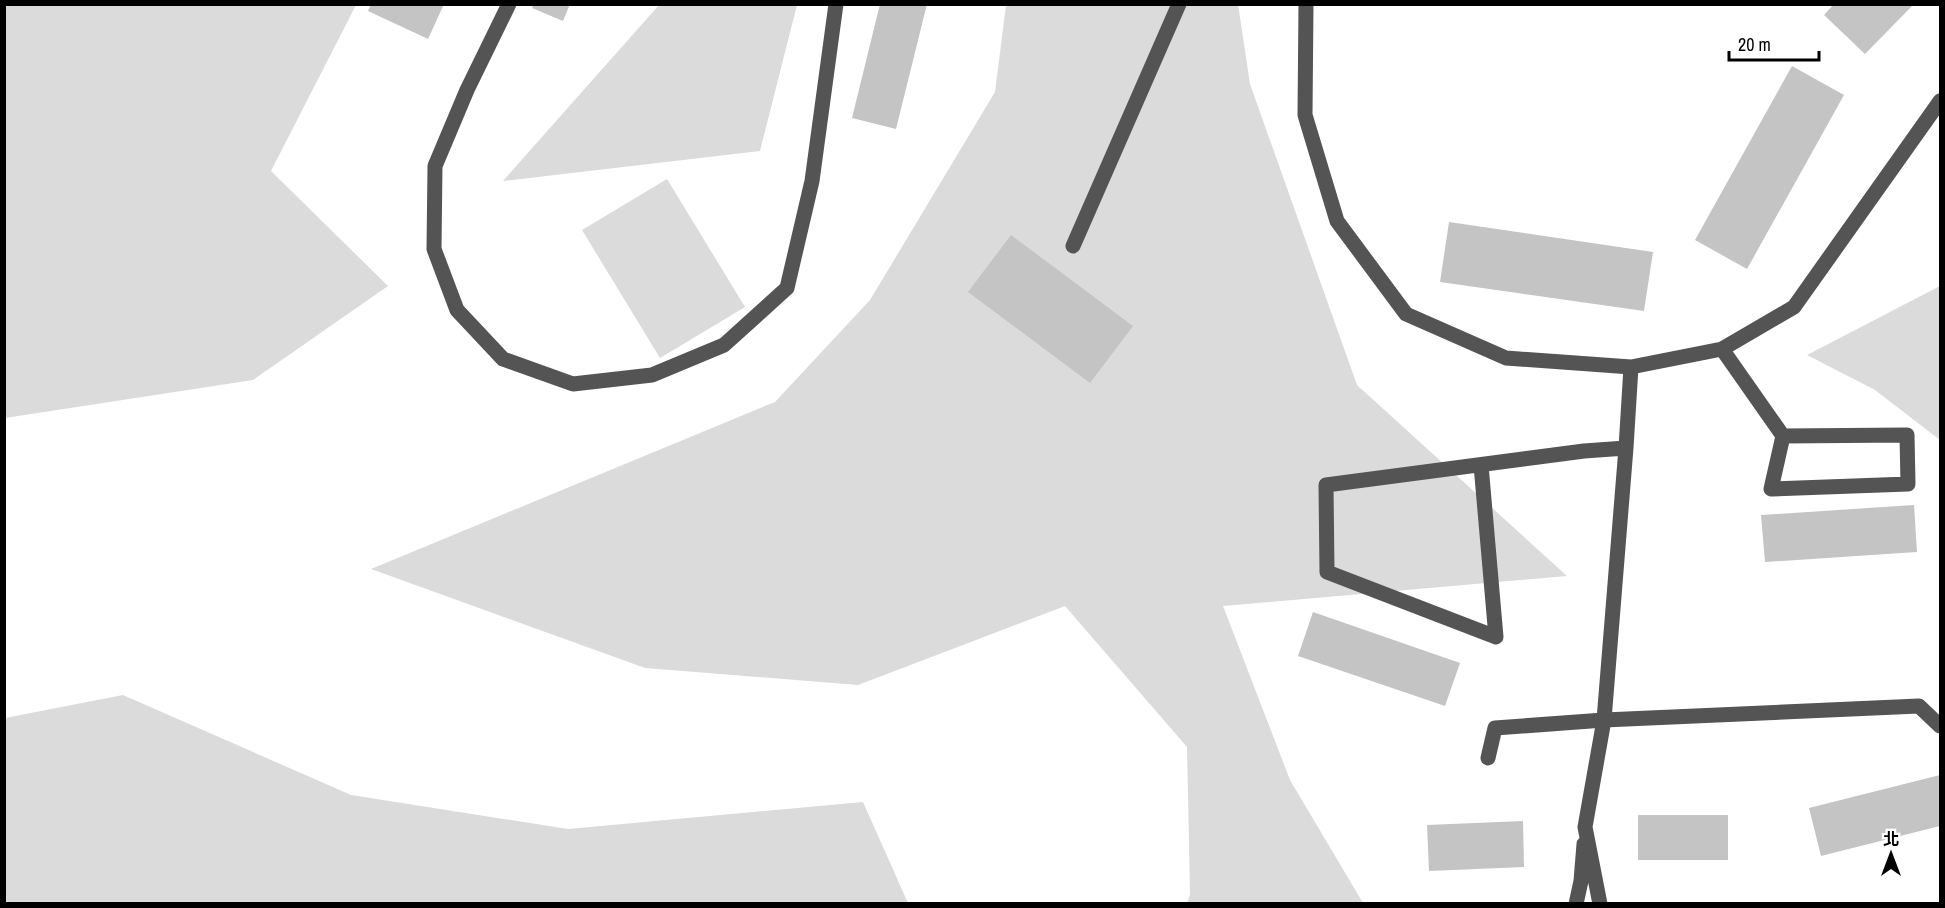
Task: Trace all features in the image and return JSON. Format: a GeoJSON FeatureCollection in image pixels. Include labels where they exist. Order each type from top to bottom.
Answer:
{"type":"FeatureCollection","features":[{"type":"Feature","properties":{"kind":"lane"},"geometry":{"type":"LineString","coordinates":[[509,4],[467,90],[435,166],[434,249],[457,310],[503,359],[573,384],[652,375],[724,345],[787,288],[812,181],[836,4]]}},
{"type":"Feature","properties":{"kind":"lane"},"geometry":{"type":"LineString","coordinates":[[1073,246],[1179,4]]}},
{"type":"Feature","properties":{"kind":"lane"},"geometry":{"type":"LineString","coordinates":[[1306,4],[1305,115],[1337,221],[1406,314],[1506,358],[1630,367],[1722,349],[1794,307],[1941,101]]}},
{"type":"Feature","properties":{"kind":"lane"},"geometry":{"type":"LineString","coordinates":[[1722,349],[1783,436],[1771,489],[1908,484],[1907,435],[1783,436]]}},
{"type":"Feature","properties":{"kind":"lane"},"geometry":{"type":"LineString","coordinates":[[1576,903],[1581,881],[1585,827],[1604,720],[1626,448],[1630,367]]}},
{"type":"Feature","properties":{"kind":"lane"},"geometry":{"type":"LineString","coordinates":[[1481,465],[1496,637],[1327,572],[1326,485],[1584,451],[1626,448]]}},
{"type":"Feature","properties":{"kind":"lane"},"geometry":{"type":"LineString","coordinates":[[1488,758],[1495,728],[1604,720],[1919,706],[1941,726]]}},
{"type":"Feature","properties":{"kind":"lane"},"geometry":{"type":"LineString","coordinates":[[1585,827],[1600,903]]}},
{"type":"Feature","properties":{"kind":"shaded area"},"geometry":{"type":"Polygon","coordinates":[[[5,4],[356,5],[271,171],[388,286],[253,380],[5,418],[5,4]]]}},
{"type":"Feature","properties":{"kind":"shaded area"},"geometry":{"type":"Polygon","coordinates":[[[1238,4],[1250,84],[1357,385],[1567,576],[1223,606],[1290,780],[1363,903],[1187,904],[1190,894],[1187,747],[1065,606],[858,685],[645,668],[371,569],[775,402],[870,300],[995,92],[1006,5],[1238,4]]]}},
{"type":"Feature","properties":{"kind":"shaded area"},"geometry":{"type":"Polygon","coordinates":[[[659,5],[797,5],[760,151],[503,181],[659,5]]]}},
{"type":"Feature","properties":{"kind":"shaded area"},"geometry":{"type":"Polygon","coordinates":[[[667,179],[745,307],[660,358],[582,230],[667,179]]]}},
{"type":"Feature","properties":{"kind":"shaded area"},"geometry":{"type":"Polygon","coordinates":[[[1940,286],[1940,440],[1875,390],[1807,355],[1940,286]]]}},
{"type":"Feature","properties":{"kind":"shaded area"},"geometry":{"type":"Polygon","coordinates":[[[123,695],[351,795],[568,829],[863,802],[908,903],[5,903],[5,718],[123,695]]]}},
{"type":"Feature","properties":{"kind":"building"},"geometry":{"type":"Polygon","coordinates":[[[371,4],[444,4],[428,39],[368,11],[371,4]]]}},
{"type":"Feature","properties":{"kind":"building"},"geometry":{"type":"Polygon","coordinates":[[[534,4],[570,4],[563,21],[532,8],[534,4]]]}},
{"type":"Feature","properties":{"kind":"building"},"geometry":{"type":"Polygon","coordinates":[[[880,4],[927,4],[896,129],[852,118],[880,4]]]}},
{"type":"Feature","properties":{"kind":"building"},"geometry":{"type":"Polygon","coordinates":[[[1834,4],[1914,4],[1865,54],[1824,15],[1834,4]]]}},
{"type":"Feature","properties":{"kind":"building"},"geometry":{"type":"Polygon","coordinates":[[[1792,66],[1844,95],[1747,269],[1695,240],[1792,66]]]}},
{"type":"Feature","properties":{"kind":"building"},"geometry":{"type":"Polygon","coordinates":[[[1449,222],[1653,252],[1644,311],[1440,282],[1449,222]]]}},
{"type":"Feature","properties":{"kind":"building"},"geometry":{"type":"Polygon","coordinates":[[[1011,235],[1133,326],[1090,383],[968,292],[1011,235]]]}},
{"type":"Feature","properties":{"kind":"building"},"geometry":{"type":"Polygon","coordinates":[[[1914,505],[1917,552],[1765,562],[1761,515],[1914,505]]]}},
{"type":"Feature","properties":{"kind":"building"},"geometry":{"type":"Polygon","coordinates":[[[1313,612],[1460,663],[1445,706],[1298,656],[1313,612]]]}},
{"type":"Feature","properties":{"kind":"building"},"geometry":{"type":"Polygon","coordinates":[[[1940,775],[1940,826],[1821,856],[1809,808],[1940,775]]]}},
{"type":"Feature","properties":{"kind":"building"},"geometry":{"type":"Polygon","coordinates":[[[1638,815],[1728,815],[1728,860],[1638,860],[1638,815]]]}},
{"type":"Feature","properties":{"kind":"building"},"geometry":{"type":"Polygon","coordinates":[[[1523,821],[1524,867],[1429,871],[1427,825],[1523,821]]]}}]}
